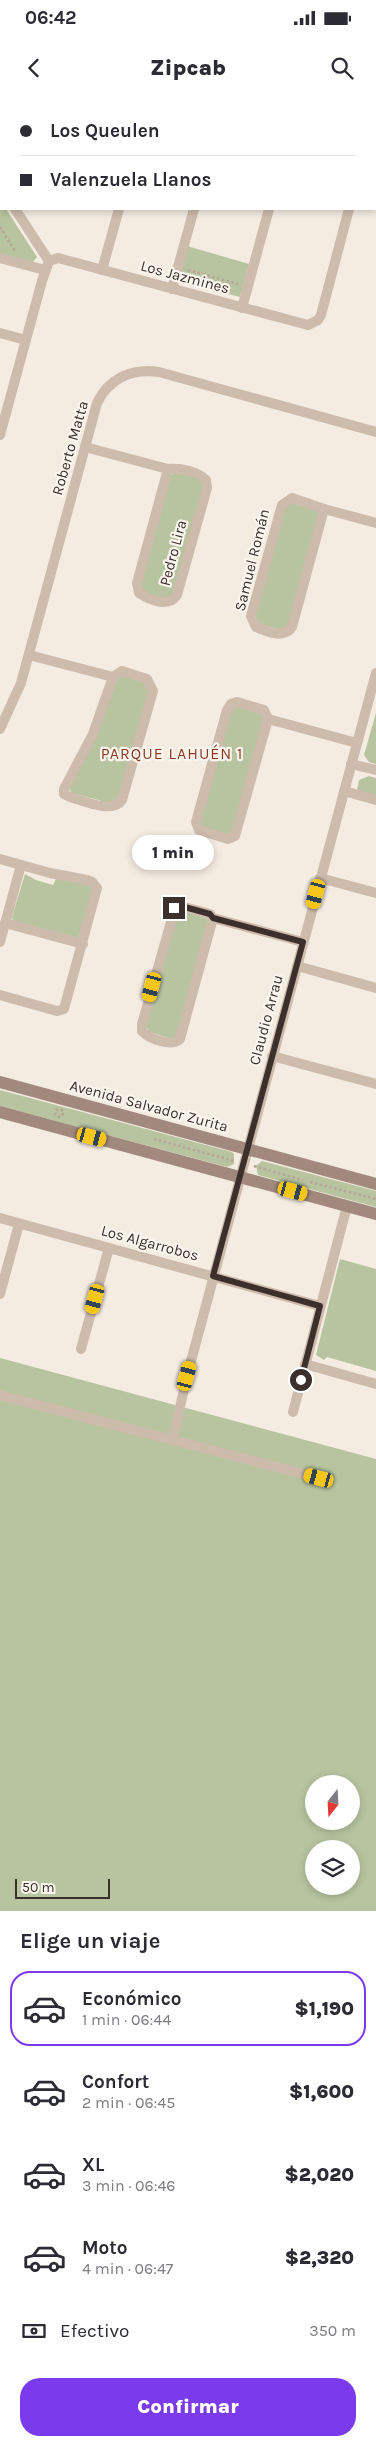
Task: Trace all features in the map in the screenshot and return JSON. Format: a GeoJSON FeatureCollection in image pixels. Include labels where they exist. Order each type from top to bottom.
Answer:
{"type":"FeatureCollection","features":[{"type":"Feature","properties":{"kind":"main road","name":"Avenida Salvador Zurita"},"geometry":{"type":"LineString","coordinates":[[0,1082],[376,1184]]}},
{"type":"Feature","properties":{"kind":"main road"},"geometry":{"type":"LineString","coordinates":[[0,1112],[376,1214]]}},
{"type":"Feature","properties":{"kind":"street"},"geometry":{"type":"LineString","coordinates":[[0,435],[3,409],[26,340],[47,266],[16,210]]}},
{"type":"Feature","properties":{"kind":"street"},"geometry":{"type":"LineString","coordinates":[[102,270],[119,210]]}},
{"type":"Feature","properties":{"kind":"street"},"geometry":{"type":"LineString","coordinates":[[172,289],[194,210]]}},
{"type":"Feature","properties":{"kind":"street"},"geometry":{"type":"LineString","coordinates":[[242,308],[269,210]]}},
{"type":"Feature","properties":{"kind":"street","name":"Los Jazmines"},"geometry":{"type":"LineString","coordinates":[[0,258],[47,266],[58,258],[302,324],[313,323],[321,315],[350,210]]}},
{"type":"Feature","properties":{"kind":"street"},"geometry":{"type":"LineString","coordinates":[[0,333],[26,340]]}},
{"type":"Feature","properties":{"kind":"street","name":"Roberto Matta"},"geometry":{"type":"LineString","coordinates":[[2,723],[16,696],[29,655],[97,403],[103,392],[115,380],[132,372],[159,372],[376,432]]}},
{"type":"Feature","properties":{"kind":"street","name":"Pedro Lira"},"geometry":{"type":"LineString","coordinates":[[85,447],[168,469],[177,469],[200,475],[207,484],[178,595],[173,601],[164,602],[139,593],[136,583],[168,469]]}},
{"type":"Feature","properties":{"kind":"street","name":"Samuel Román"},"geometry":{"type":"LineString","coordinates":[[324,509],[292,627],[286,633],[281,634],[256,626],[251,616],[282,505],[292,498],[376,523]]}},
{"type":"Feature","properties":{"kind":"street"},"geometry":{"type":"LineString","coordinates":[[29,655],[113,677],[122,671],[143,677],[150,682],[152,691],[122,800],[120,804],[111,807],[70,797],[64,794],[64,789],[93,734],[113,677]]}},
{"type":"Feature","properties":{"kind":"street","name":"Claudio Arrau"},"geometry":{"type":"LineString","coordinates":[[173,1438],[213,1276],[351,764],[375,684],[376,673]]}},
{"type":"Feature","properties":{"kind":"street"},"geometry":{"type":"LineString","coordinates":[[237,702],[264,710],[268,719],[235,836],[228,839],[199,830],[196,822],[231,704],[237,702]]}},
{"type":"Feature","properties":{"kind":"street"},"geometry":{"type":"LineString","coordinates":[[268,719],[357,743]]}},
{"type":"Feature","properties":{"kind":"street"},"geometry":{"type":"LineString","coordinates":[[351,764],[376,770]]}},
{"type":"Feature","properties":{"kind":"street"},"geometry":{"type":"LineString","coordinates":[[344,791],[376,800]]}},
{"type":"Feature","properties":{"kind":"street"},"geometry":{"type":"LineString","coordinates":[[0,859],[50,873],[88,880],[96,885],[97,892],[64,1009],[57,1011],[0,995]]}},
{"type":"Feature","properties":{"kind":"street"},"geometry":{"type":"LineString","coordinates":[[0,942],[21,865]]}},
{"type":"Feature","properties":{"kind":"street"},"geometry":{"type":"LineString","coordinates":[[320,878],[376,893]]}},
{"type":"Feature","properties":{"kind":"street"},"geometry":{"type":"LineString","coordinates":[[213,918],[182,1036],[178,1042],[171,1043],[148,1036],[142,1031],[142,1024],[173,910],[181,906],[210,914],[213,918],[303,942]]}},
{"type":"Feature","properties":{"kind":"street"},"geometry":{"type":"LineString","coordinates":[[5,923],[83,944]]}},
{"type":"Feature","properties":{"kind":"street"},"geometry":{"type":"LineString","coordinates":[[297,966],[376,988]]}},
{"type":"Feature","properties":{"kind":"street"},"geometry":{"type":"LineString","coordinates":[[272,1056],[376,1084]]}},
{"type":"Feature","properties":{"kind":"street"},"geometry":{"type":"LineString","coordinates":[[292,1412],[346,1206]]}},
{"type":"Feature","properties":{"kind":"street","name":"Los Algarrobos"},"geometry":{"type":"LineString","coordinates":[[0,1218],[320,1306]]}},
{"type":"Feature","properties":{"kind":"street"},"geometry":{"type":"LineString","coordinates":[[0,1294],[19,1224]]}},
{"type":"Feature","properties":{"kind":"street"},"geometry":{"type":"LineString","coordinates":[[81,1349],[109,1248]]}},
{"type":"Feature","properties":{"kind":"street"},"geometry":{"type":"LineString","coordinates":[[305,1364],[376,1384]]}},
{"type":"Feature","properties":{"kind":"street"},"geometry":{"type":"LineString","coordinates":[[0,1395],[173,1438],[319,1478]]}},
{"type":"Feature","properties":{"kind":"path"},"geometry":{"type":"LineString","coordinates":[[0,227],[18,254],[16,262]]}},
{"type":"Feature","properties":{"kind":"path"},"geometry":{"type":"LineString","coordinates":[[180,259],[188,270],[237,284],[250,278]]}},
{"type":"Feature","properties":{"kind":"path"},"geometry":{"type":"LineString","coordinates":[[152,1135],[154,1139],[303,1180],[306,1184],[310,1182],[376,1199]]}},
{"type":"Feature","properties":{"kind":"path"},"geometry":{"type":"LineString","coordinates":[[150,1142],[154,1139]]}},
{"type":"Feature","properties":{"kind":"path"},"geometry":{"type":"LineString","coordinates":[[303,1180],[308,1177],[310,1182]]}},
{"type":"Feature","properties":{"kind":"green space"},"geometry":{"type":"Polygon","coordinates":[[[0,210],[7,210],[37,257],[32,263],[0,254],[0,210]]]}},
{"type":"Feature","properties":{"kind":"green space"},"geometry":{"type":"Polygon","coordinates":[[[187,246],[249,264],[240,297],[180,282],[178,278],[187,246]]]}},
{"type":"Feature","properties":{"kind":"green space"},"geometry":{"type":"Polygon","coordinates":[[[176,472],[198,478],[204,486],[173,596],[168,599],[143,593],[140,589],[171,475],[176,472]]]}},
{"type":"Feature","properties":{"kind":"green space"},"geometry":{"type":"Polygon","coordinates":[[[289,502],[318,511],[318,514],[289,626],[281,630],[259,624],[255,618],[285,506],[289,502]]]}},
{"type":"Feature","properties":{"kind":"green space"},"geometry":{"type":"Polygon","coordinates":[[[122,675],[142,680],[149,689],[119,798],[109,803],[72,793],[69,789],[116,679],[122,675]]]}},
{"type":"Feature","properties":{"kind":"green space"},"geometry":{"type":"Polygon","coordinates":[[[236,705],[259,712],[264,717],[233,831],[227,835],[203,829],[199,820],[229,710],[236,705]]]}},
{"type":"Feature","properties":{"kind":"green space"},"geometry":{"type":"Polygon","coordinates":[[[376,713],[376,764],[369,762],[364,755],[376,713]]]}},
{"type":"Feature","properties":{"kind":"green space"},"geometry":{"type":"Polygon","coordinates":[[[369,776],[376,778],[376,796],[357,790],[359,780],[369,776]]]}},
{"type":"Feature","properties":{"kind":"green space"},"geometry":{"type":"Polygon","coordinates":[[[25,874],[36,880],[53,885],[56,879],[89,884],[94,888],[78,939],[13,921],[12,917],[25,874]]]}},
{"type":"Feature","properties":{"kind":"green space"},"geometry":{"type":"Polygon","coordinates":[[[181,910],[208,919],[178,1035],[172,1039],[149,1032],[146,1025],[177,912],[181,910]]]}},
{"type":"Feature","properties":{"kind":"green space"},"geometry":{"type":"Polygon","coordinates":[[[0,1090],[232,1152],[234,1154],[234,1164],[227,1167],[0,1106],[0,1090]]]}},
{"type":"Feature","properties":{"kind":"green space"},"geometry":{"type":"Polygon","coordinates":[[[262,1161],[376,1191],[376,1207],[258,1175],[256,1166],[262,1161]]]}},
{"type":"Feature","properties":{"kind":"green space"},"geometry":{"type":"Polygon","coordinates":[[[340,1259],[376,1269],[376,1371],[327,1357],[324,1360],[316,1355],[340,1259]]]}},
{"type":"Feature","properties":{"kind":"green space"},"geometry":{"type":"Polygon","coordinates":[[[0,1358],[376,1459],[376,1911],[0,1911],[0,1358]]]}},
{"type":"Feature","properties":{"kind":"district","name":"PARQUE LAHUÉN 1"},"geometry":{"type":"Point","coordinates":[172,753]}},
{"type":"Feature","properties":{"kind":"route"},"geometry":{"type":"LineString","coordinates":[[174,908],[181,906],[210,914],[213,918],[303,942],[213,1276],[320,1306],[301,1380]]}}]}
